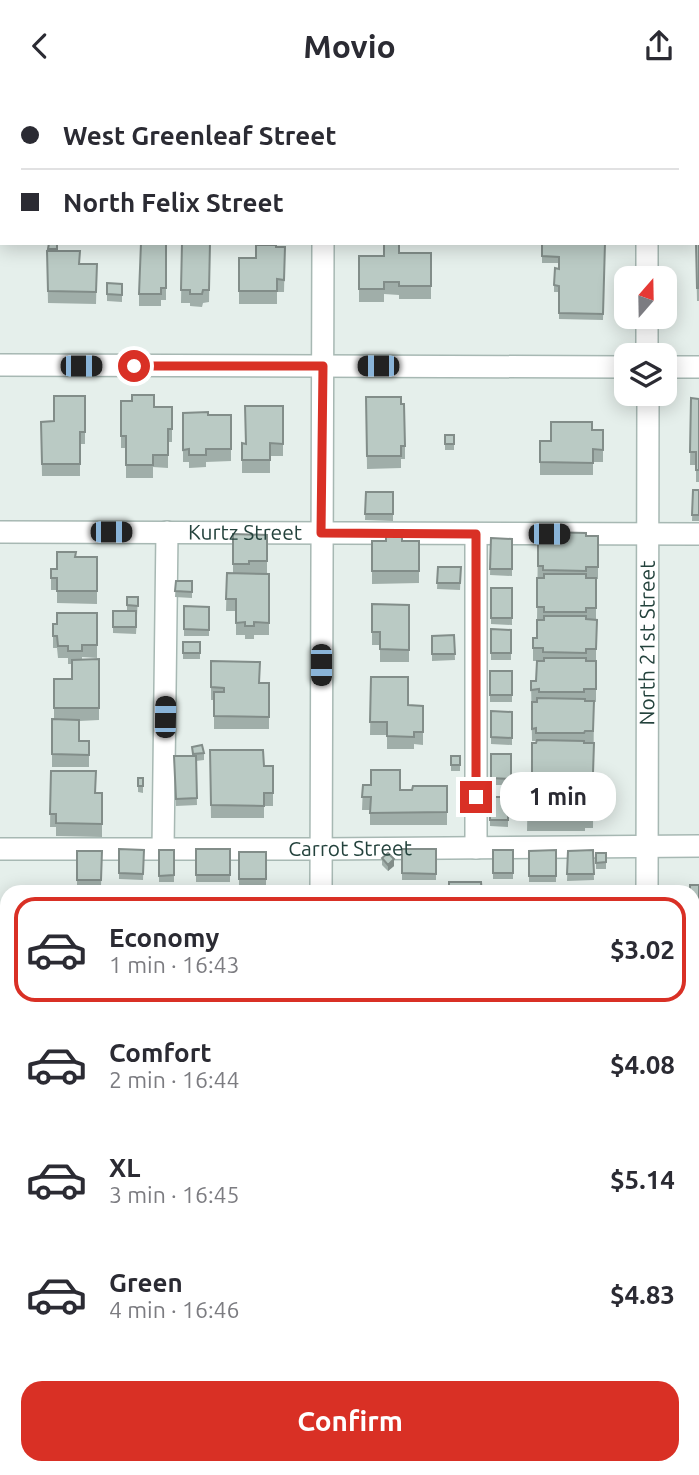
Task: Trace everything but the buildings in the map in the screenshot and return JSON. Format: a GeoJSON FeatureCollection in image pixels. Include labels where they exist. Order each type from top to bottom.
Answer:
{"type":"FeatureCollection","features":[{"type":"Feature","properties":{"kind":"street"},"geometry":{"type":"LineString","coordinates":[[321,885],[323,245]]}},
{"type":"Feature","properties":{"kind":"street"},"geometry":{"type":"LineString","coordinates":[[647,245],[647,266]]}},
{"type":"Feature","properties":{"kind":"street"},"geometry":{"type":"LineString","coordinates":[[0,365],[614,367]]}},
{"type":"Feature","properties":{"kind":"street"},"geometry":{"type":"LineString","coordinates":[[677,367],[699,367]]}},
{"type":"Feature","properties":{"kind":"street","name":"North 21st Street"},"geometry":{"type":"LineString","coordinates":[[647,885],[648,406]]}},
{"type":"Feature","properties":{"kind":"street","name":"Kurtz Street"},"geometry":{"type":"LineString","coordinates":[[0,532],[699,534]]}},
{"type":"Feature","properties":{"kind":"street"},"geometry":{"type":"LineString","coordinates":[[163,849],[167,532]]}},
{"type":"Feature","properties":{"kind":"street"},"geometry":{"type":"LineString","coordinates":[[476,534],[476,848]]}},
{"type":"Feature","properties":{"kind":"street","name":"Carrot Street"},"geometry":{"type":"LineString","coordinates":[[0,849],[699,846]]}},
{"type":"Feature","properties":{"kind":"route"},"geometry":{"type":"LineString","coordinates":[[134,366],[323,366],[321,533],[476,534],[476,797]]}}]}
